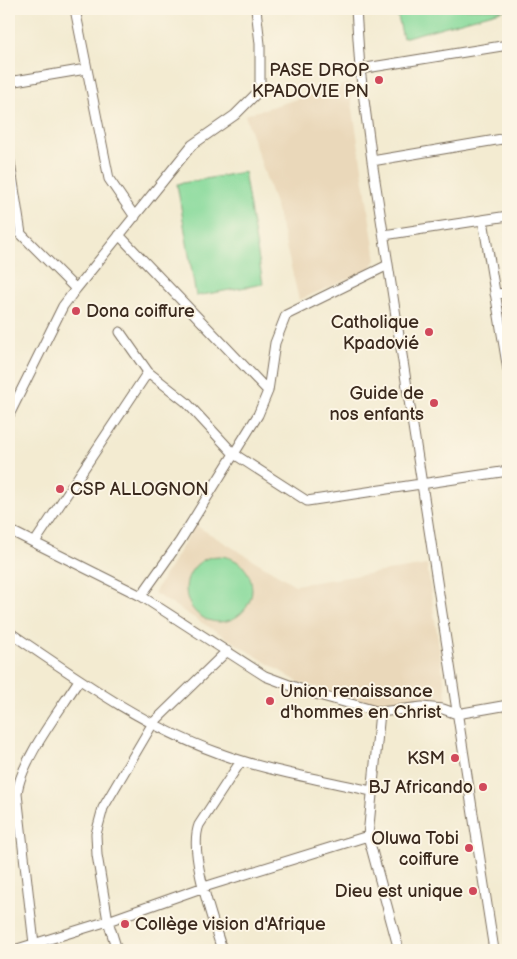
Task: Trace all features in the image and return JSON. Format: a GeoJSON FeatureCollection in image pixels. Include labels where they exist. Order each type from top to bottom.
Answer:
{"type":"FeatureCollection","features":[{"type":"Feature","properties":{"kind":"street"},"geometry":{"type":"LineString","coordinates":[[75,9],[110,179],[135,217]]}},
{"type":"Feature","properties":{"kind":"street"},"geometry":{"type":"LineString","coordinates":[[9,415],[63,306],[76,289],[192,145],[234,114],[260,90],[260,44],[256,9]]}},
{"type":"Feature","properties":{"kind":"street"},"geometry":{"type":"LineString","coordinates":[[356,9],[360,69],[372,161],[494,950]]}},
{"type":"Feature","properties":{"kind":"street"},"geometry":{"type":"LineString","coordinates":[[360,69],[508,45]]}},
{"type":"Feature","properties":{"kind":"street"},"geometry":{"type":"LineString","coordinates":[[9,82],[86,68]]}},
{"type":"Feature","properties":{"kind":"street"},"geometry":{"type":"LineString","coordinates":[[372,161],[508,138]]}},
{"type":"Feature","properties":{"kind":"street"},"geometry":{"type":"LineString","coordinates":[[9,156],[21,234],[76,289]]}},
{"type":"Feature","properties":{"kind":"street"},"geometry":{"type":"LineString","coordinates":[[384,234],[508,216]]}},
{"type":"Feature","properties":{"kind":"street"},"geometry":{"type":"LineString","coordinates":[[483,220],[508,370]]}},
{"type":"Feature","properties":{"kind":"street"},"geometry":{"type":"LineString","coordinates":[[119,235],[268,391]]}},
{"type":"Feature","properties":{"kind":"street"},"geometry":{"type":"LineString","coordinates":[[141,596],[180,541],[258,415],[268,391],[275,343],[286,315],[388,265]]}},
{"type":"Feature","properties":{"kind":"street"},"geometry":{"type":"LineString","coordinates":[[495,294],[508,292]]}},
{"type":"Feature","properties":{"kind":"street"},"geometry":{"type":"LineString","coordinates":[[120,332],[148,372],[186,402],[234,454],[307,501],[508,471]]}},
{"type":"Feature","properties":{"kind":"street"},"geometry":{"type":"LineString","coordinates":[[35,542],[148,372]]}},
{"type":"Feature","properties":{"kind":"street"},"geometry":{"type":"LineString","coordinates":[[9,530],[141,596],[265,676],[336,701],[380,712],[404,707],[422,707],[443,708],[457,714],[508,705]]}},
{"type":"Feature","properties":{"kind":"street"},"geometry":{"type":"LineString","coordinates":[[9,632],[78,680],[152,723],[214,752],[241,761],[371,791]]}},
{"type":"Feature","properties":{"kind":"street"},"geometry":{"type":"LineString","coordinates":[[117,950],[108,921],[97,855],[99,821],[110,791],[152,723],[226,651]]}},
{"type":"Feature","properties":{"kind":"street"},"geometry":{"type":"LineString","coordinates":[[34,944],[17,794],[18,783],[29,760],[78,680]]}},
{"type":"Feature","properties":{"kind":"street"},"geometry":{"type":"LineString","coordinates":[[380,712],[368,836],[400,950]]}},
{"type":"Feature","properties":{"kind":"street"},"geometry":{"type":"LineString","coordinates":[[222,950],[204,887],[196,834],[199,825],[241,761]]}},
{"type":"Feature","properties":{"kind":"street"},"geometry":{"type":"LineString","coordinates":[[14,950],[108,921],[204,887],[368,836]]}},
{"type":"Feature","properties":{"kind":"shaded area"},"geometry":{"type":"Polygon","coordinates":[[[349,83],[376,260],[369,270],[299,300],[278,213],[245,115],[349,83]]]}},
{"type":"Feature","properties":{"kind":"shaded area"},"geometry":{"type":"Polygon","coordinates":[[[195,525],[295,585],[427,565],[447,701],[379,705],[298,682],[154,593],[195,525]]]}},
{"type":"Feature","properties":{"kind":"green space"},"geometry":{"type":"Polygon","coordinates":[[[396,9],[508,9],[403,38],[396,9]]]}},
{"type":"Feature","properties":{"kind":"green space"},"geometry":{"type":"Polygon","coordinates":[[[244,172],[263,284],[196,296],[177,184],[244,172]]]}},
{"type":"Feature","properties":{"kind":"green space"},"geometry":{"type":"Polygon","coordinates":[[[219,556],[232,559],[242,566],[249,576],[252,589],[249,602],[242,612],[232,619],[219,622],[206,619],[196,612],[189,602],[186,589],[189,576],[196,566],[206,559],[219,556]]]}},
{"type":"Feature","properties":{"kind":"place","name":"PASE DROP KPADOVIE PN"},"geometry":{"type":"Point","coordinates":[379,80]}},
{"type":"Feature","properties":{"kind":"place","name":"Dona coiffure"},"geometry":{"type":"Point","coordinates":[76,311]}},
{"type":"Feature","properties":{"kind":"place","name":"Catholique Kpadovié"},"geometry":{"type":"Point","coordinates":[429,332]}},
{"type":"Feature","properties":{"kind":"place","name":"Guide de nos enfants"},"geometry":{"type":"Point","coordinates":[434,403]}},
{"type":"Feature","properties":{"kind":"place","name":"CSP ALLOGNON"},"geometry":{"type":"Point","coordinates":[60,489]}},
{"type":"Feature","properties":{"kind":"place","name":"Union renaissance d'hommes en Christ"},"geometry":{"type":"Point","coordinates":[270,701]}},
{"type":"Feature","properties":{"kind":"place","name":"KSM"},"geometry":{"type":"Point","coordinates":[455,758]}},
{"type":"Feature","properties":{"kind":"place","name":"BJ Africando"},"geometry":{"type":"Point","coordinates":[483,787]}},
{"type":"Feature","properties":{"kind":"place","name":"Oluwa Tobi coiffure"},"geometry":{"type":"Point","coordinates":[469,848]}},
{"type":"Feature","properties":{"kind":"place","name":"Dieu est unique"},"geometry":{"type":"Point","coordinates":[473,891]}},
{"type":"Feature","properties":{"kind":"place","name":"Collège vision d'Afrique"},"geometry":{"type":"Point","coordinates":[125,924]}}]}
